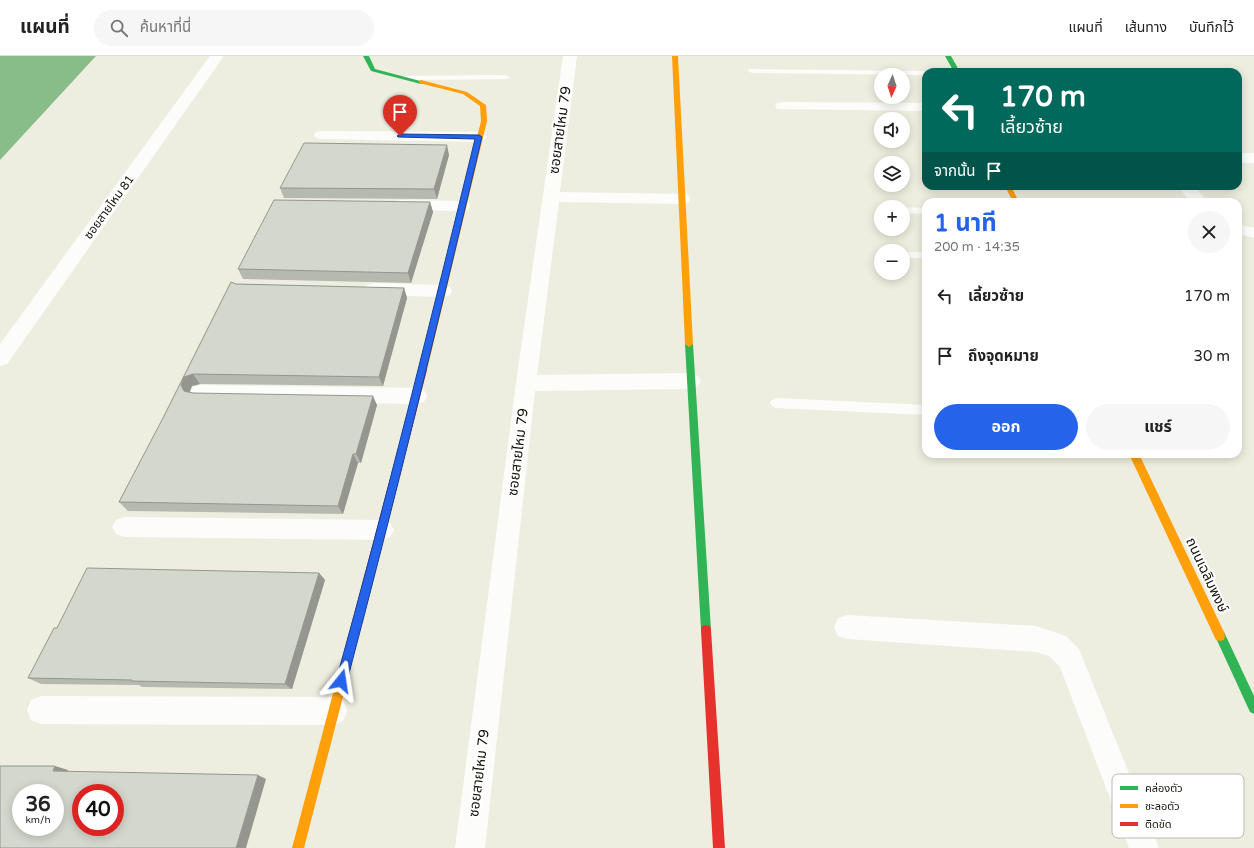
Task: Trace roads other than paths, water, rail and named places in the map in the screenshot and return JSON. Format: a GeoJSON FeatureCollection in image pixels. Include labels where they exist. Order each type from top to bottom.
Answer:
{"type":"FeatureCollection","features":[{"type":"Feature","properties":{"kind":"street","name":"ซอยสายไหม 81"},"geometry":{"type":"LineString","coordinates":[[0,359],[217,56]]}},
{"type":"Feature","properties":{"kind":"street"},"geometry":{"type":"LineString","coordinates":[[298,848],[417,396],[462,206],[484,121],[482,105],[465,93],[373,70],[366,56]]}},
{"type":"Feature","properties":{"kind":"street","name":"ซอยสายไหม 79"},"geometry":{"type":"LineString","coordinates":[[470,848],[526,383],[570,56]]}},
{"type":"Feature","properties":{"kind":"street"},"geometry":{"type":"LineString","coordinates":[[675,56],[691,382],[719,848]]}},
{"type":"Feature","properties":{"kind":"street"},"geometry":{"type":"LineString","coordinates":[[948,56],[955,68]]}},
{"type":"Feature","properties":{"kind":"street"},"geometry":{"type":"LineString","coordinates":[[782,106],[922,107]]}},
{"type":"Feature","properties":{"kind":"street"},"geometry":{"type":"LineString","coordinates":[[321,135],[479,137]]}},
{"type":"Feature","properties":{"kind":"street"},"geometry":{"type":"LineString","coordinates":[[1242,158],[1254,158]]}},
{"type":"Feature","properties":{"kind":"street"},"geometry":{"type":"LineString","coordinates":[[1189,190],[1196,198]]}},
{"type":"Feature","properties":{"kind":"street"},"geometry":{"type":"LineString","coordinates":[[550,197],[682,199]]}},
{"type":"Feature","properties":{"kind":"street"},"geometry":{"type":"LineString","coordinates":[[385,205],[462,206]]}},
{"type":"Feature","properties":{"kind":"street"},"geometry":{"type":"LineString","coordinates":[[1242,230],[1254,233]]}},
{"type":"Feature","properties":{"kind":"street"},"geometry":{"type":"LineString","coordinates":[[358,289],[443,291]]}},
{"type":"Feature","properties":{"kind":"street"},"geometry":{"type":"LineString","coordinates":[[526,383],[691,382]]}},
{"type":"Feature","properties":{"kind":"street"},"geometry":{"type":"LineString","coordinates":[[200,393],[417,396]]}},
{"type":"Feature","properties":{"kind":"street","name":"ถนนเฉลิมพงษ์"},"geometry":{"type":"LineString","coordinates":[[1136,458],[1254,708]]}},
{"type":"Feature","properties":{"kind":"street"},"geometry":{"type":"LineString","coordinates":[[124,527],[382,530]]}},
{"type":"Feature","properties":{"kind":"street"},"geometry":{"type":"LineString","coordinates":[[847,627],[1036,639],[1057,646],[1070,658],[1115,774]]}},
{"type":"Feature","properties":{"kind":"street"},"geometry":{"type":"LineString","coordinates":[[41,710],[333,711]]}},
{"type":"Feature","properties":{"kind":"street"},"geometry":{"type":"LineString","coordinates":[[1140,838],[1144,848]]}},
{"type":"Feature","properties":{"kind":"lane"},"geometry":{"type":"LineString","coordinates":[[752,71],[922,72]]}},
{"type":"Feature","properties":{"kind":"lane"},"geometry":{"type":"LineString","coordinates":[[406,78],[505,78]]}},
{"type":"Feature","properties":{"kind":"lane"},"geometry":{"type":"LineString","coordinates":[[910,210],[922,211]]}},
{"type":"Feature","properties":{"kind":"lane"},"geometry":{"type":"LineString","coordinates":[[910,255],[922,255]]}},
{"type":"Feature","properties":{"kind":"lane"},"geometry":{"type":"LineString","coordinates":[[776,403],[922,410]]}}]}
